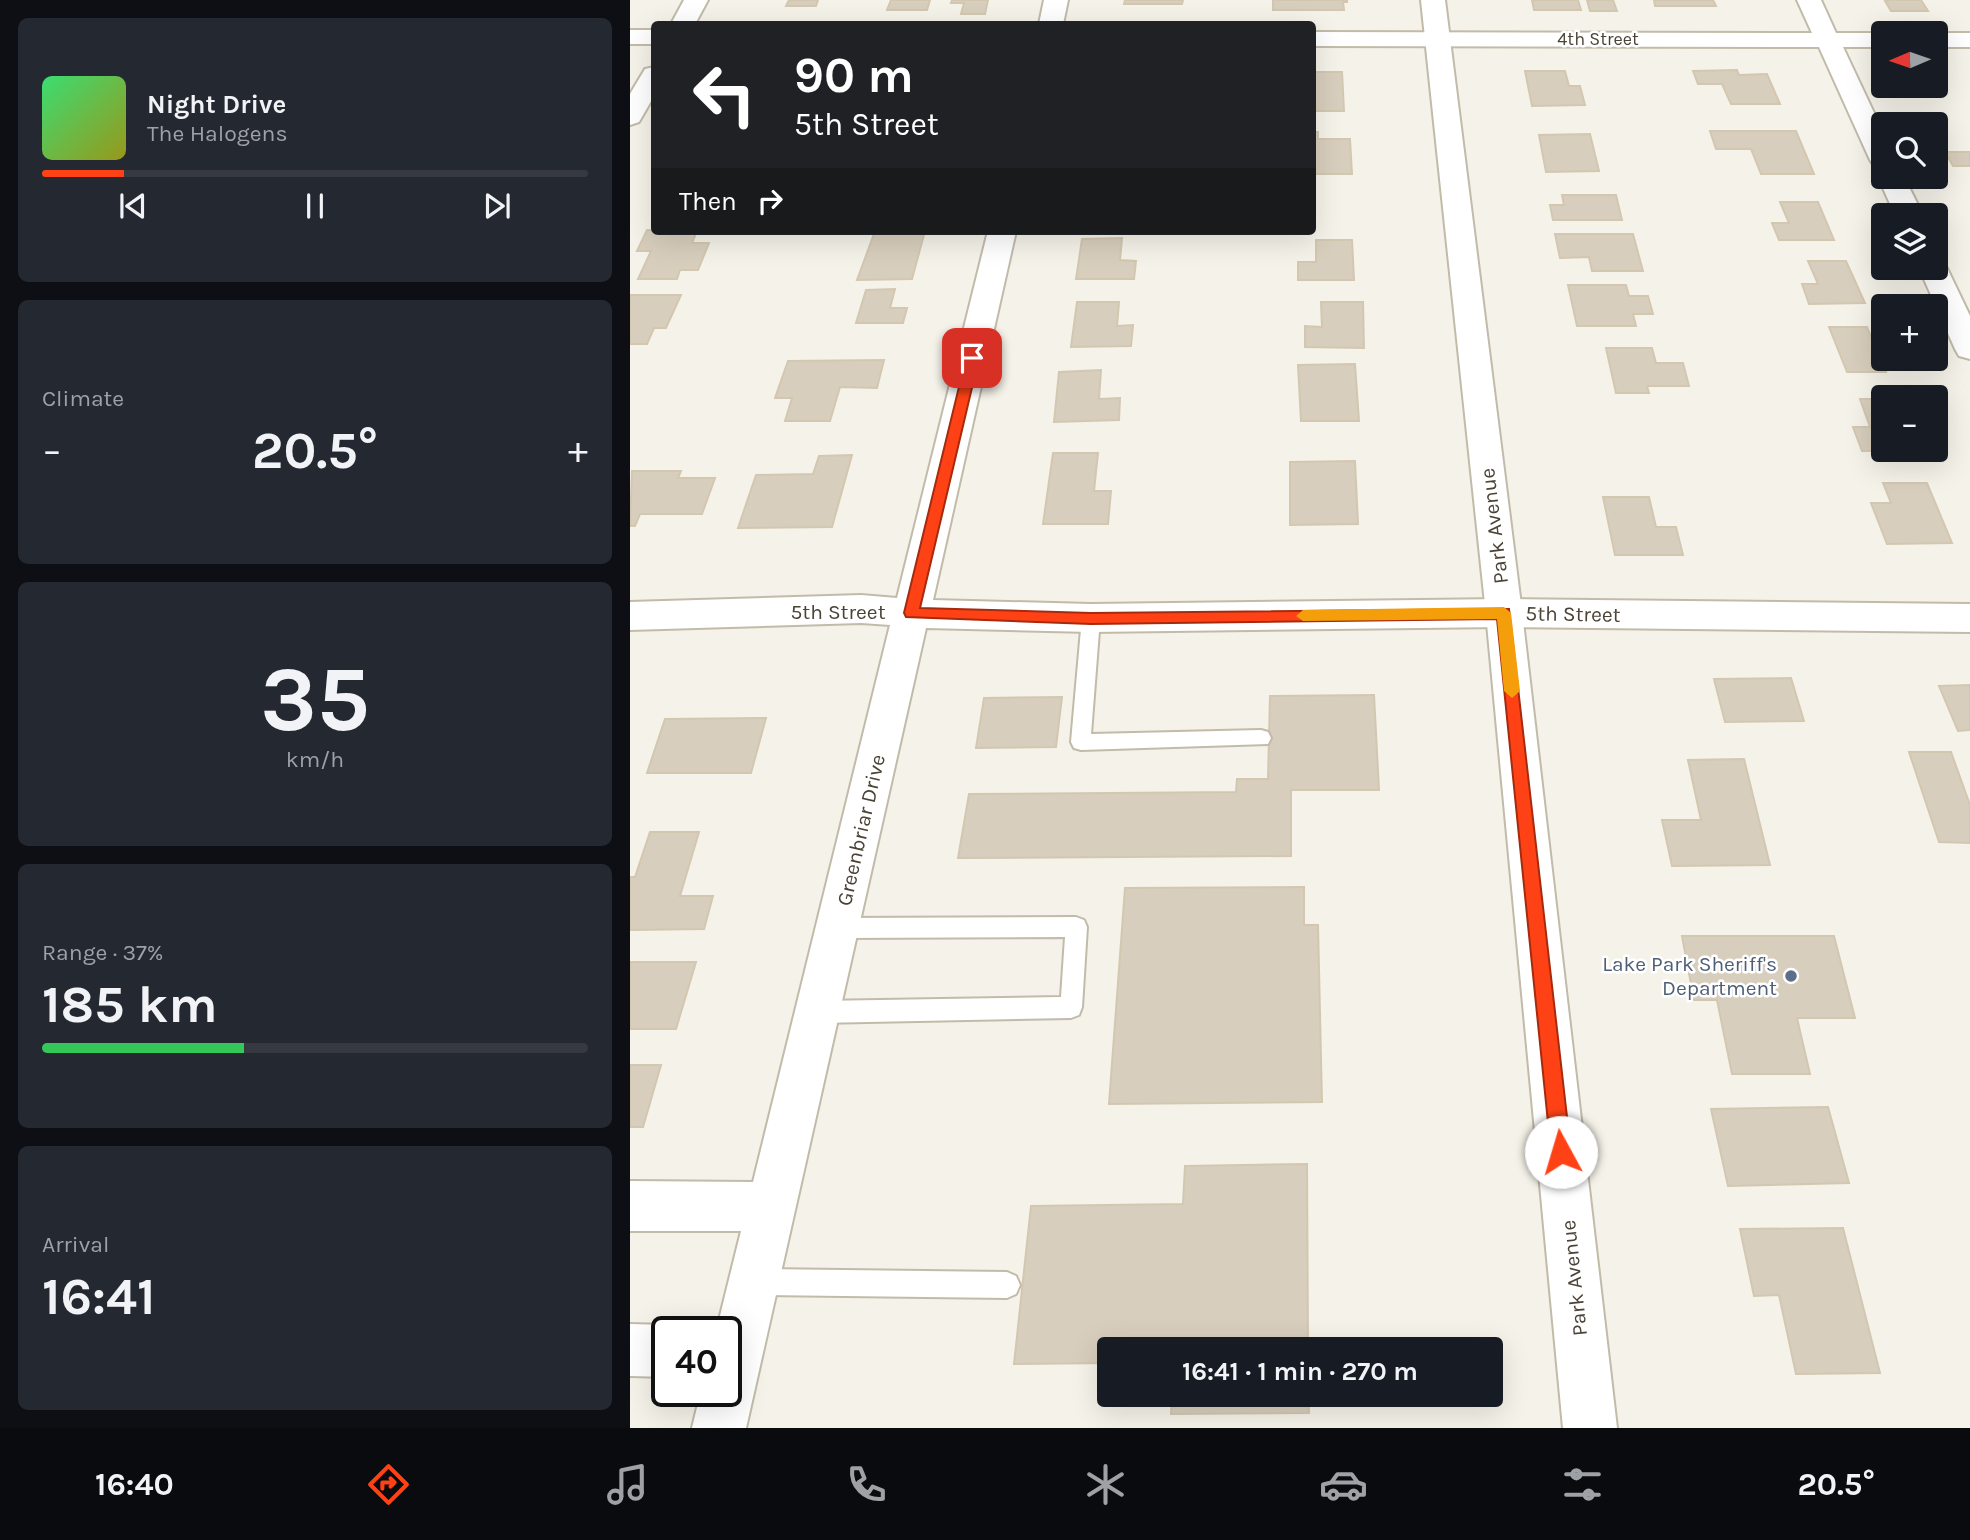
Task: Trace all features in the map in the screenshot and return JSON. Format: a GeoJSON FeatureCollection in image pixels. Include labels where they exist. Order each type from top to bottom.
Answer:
{"type":"FeatureCollection","features":[{"type":"Feature","properties":{"kind":"street"},"geometry":{"type":"LineString","coordinates":[[684,21],[696,0]]}},
{"type":"Feature","properties":{"kind":"street"},"geometry":{"type":"LineString","coordinates":[[1052,21],[1056,0]]}},
{"type":"Feature","properties":{"kind":"street","name":"Park Avenue"},"geometry":{"type":"LineString","coordinates":[[1433,0],[1504,613],[1590,1428]]}},
{"type":"Feature","properties":{"kind":"street"},"geometry":{"type":"LineString","coordinates":[[1809,0],[1871,134]]}},
{"type":"Feature","properties":{"kind":"street"},"geometry":{"type":"LineString","coordinates":[[630,37],[651,37]]}},
{"type":"Feature","properties":{"kind":"street","name":"4th Street"},"geometry":{"type":"LineString","coordinates":[[1316,38],[1871,40]]}},
{"type":"Feature","properties":{"kind":"street"},"geometry":{"type":"LineString","coordinates":[[1948,40],[1970,40]]}},
{"type":"Feature","properties":{"kind":"street"},"geometry":{"type":"LineString","coordinates":[[630,117],[651,79]]}},
{"type":"Feature","properties":{"kind":"street","name":"Greenbriar Drive"},"geometry":{"type":"LineString","coordinates":[[742,1323],[755,1282],[1001,235]]}},
{"type":"Feature","properties":{"kind":"street"},"geometry":{"type":"LineString","coordinates":[[1938,280],[1970,349]]}},
{"type":"Feature","properties":{"kind":"street","name":"5th Street"},"geometry":{"type":"LineString","coordinates":[[630,617],[861,609],[1091,618],[1504,613],[1970,618]]}},
{"type":"Feature","properties":{"kind":"street"},"geometry":{"type":"LineString","coordinates":[[630,1206],[772,1207]]}},
{"type":"Feature","properties":{"kind":"street"},"geometry":{"type":"LineString","coordinates":[[630,1350],[651,1350]]}},
{"type":"Feature","properties":{"kind":"street","name":"Greenbriar Drive"},"geometry":{"type":"LineString","coordinates":[[719,1428],[723,1407]]}},
{"type":"Feature","properties":{"kind":"lane"},"geometry":{"type":"LineString","coordinates":[[1091,618],[1081,742],[1261,737]]}},
{"type":"Feature","properties":{"kind":"lane"},"geometry":{"type":"LineString","coordinates":[[818,1012],[1071,1007],[1076,927],[838,928]]}},
{"type":"Feature","properties":{"kind":"lane"},"geometry":{"type":"LineString","coordinates":[[755,1282],[1007,1285]]}},
{"type":"Feature","properties":{"kind":"building"},"geometry":{"type":"Polygon","coordinates":[[[789,0],[818,0],[816,6],[786,6],[789,0]]]}},
{"type":"Feature","properties":{"kind":"building"},"geometry":{"type":"Polygon","coordinates":[[[891,0],[930,0],[927,10],[887,10],[891,0]]]}},
{"type":"Feature","properties":{"kind":"building"},"geometry":{"type":"Polygon","coordinates":[[[952,0],[988,0],[985,14],[961,14],[964,3],[951,3],[952,0]]]}},
{"type":"Feature","properties":{"kind":"building"},"geometry":{"type":"Polygon","coordinates":[[[1125,0],[1183,0],[1182,4],[1124,4],[1125,0]]]}},
{"type":"Feature","properties":{"kind":"building"},"geometry":{"type":"Polygon","coordinates":[[[1273,0],[1347,2],[1343,2],[1344,10],[1273,10],[1273,0]]]}},
{"type":"Feature","properties":{"kind":"building"},"geometry":{"type":"Polygon","coordinates":[[[1532,0],[1578,0],[1581,10],[1534,10],[1532,0]]]}},
{"type":"Feature","properties":{"kind":"building"},"geometry":{"type":"Polygon","coordinates":[[[1587,0],[1613,0],[1617,11],[1590,11],[1587,0]]]}},
{"type":"Feature","properties":{"kind":"building"},"geometry":{"type":"Polygon","coordinates":[[[1654,0],[1713,0],[1716,6],[1655,6],[1654,0]]]}},
{"type":"Feature","properties":{"kind":"building"},"geometry":{"type":"Polygon","coordinates":[[[1921,0],[1928,11],[1891,11],[1885,1],[1921,0]]]}},
{"type":"Feature","properties":{"kind":"building"},"geometry":{"type":"Polygon","coordinates":[[[1737,70],[1739,75],[1767,74],[1780,104],[1731,104],[1722,84],[1698,84],[1693,71],[1737,70]]]}},
{"type":"Feature","properties":{"kind":"building"},"geometry":{"type":"Polygon","coordinates":[[[1525,71],[1565,71],[1569,86],[1580,86],[1585,105],[1532,106],[1525,71]]]}},
{"type":"Feature","properties":{"kind":"building"},"geometry":{"type":"Polygon","coordinates":[[[1316,72],[1342,72],[1344,111],[1316,111],[1316,72]]]}},
{"type":"Feature","properties":{"kind":"building"},"geometry":{"type":"Polygon","coordinates":[[[1710,131],[1796,131],[1814,174],[1761,174],[1751,149],[1716,149],[1710,131]]]}},
{"type":"Feature","properties":{"kind":"building"},"geometry":{"type":"Polygon","coordinates":[[[1316,132],[1318,139],[1350,139],[1352,174],[1316,174],[1316,132]]]}},
{"type":"Feature","properties":{"kind":"building"},"geometry":{"type":"Polygon","coordinates":[[[1590,134],[1599,171],[1546,172],[1539,135],[1590,134]]]}},
{"type":"Feature","properties":{"kind":"building"},"geometry":{"type":"Polygon","coordinates":[[[1948,152],[1970,152],[1970,166],[1953,166],[1948,152]]]}},
{"type":"Feature","properties":{"kind":"building"},"geometry":{"type":"Polygon","coordinates":[[[1562,195],[1616,195],[1622,220],[1553,220],[1550,205],[1564,205],[1562,195]]]}},
{"type":"Feature","properties":{"kind":"building"},"geometry":{"type":"Polygon","coordinates":[[[1780,202],[1818,202],[1834,240],[1779,240],[1772,223],[1789,223],[1780,202]]]}},
{"type":"Feature","properties":{"kind":"building"},"geometry":{"type":"Polygon","coordinates":[[[647,230],[651,230],[651,235],[695,235],[692,243],[709,243],[698,270],[680,270],[677,279],[638,279],[651,251],[637,251],[647,230]]]}},
{"type":"Feature","properties":{"kind":"building"},"geometry":{"type":"Polygon","coordinates":[[[1555,234],[1633,234],[1643,271],[1592,271],[1589,257],[1560,258],[1555,234]]]}},
{"type":"Feature","properties":{"kind":"building"},"geometry":{"type":"Polygon","coordinates":[[[874,235],[924,235],[912,279],[857,280],[874,235]]]}},
{"type":"Feature","properties":{"kind":"building"},"geometry":{"type":"Polygon","coordinates":[[[1122,238],[1120,260],[1136,261],[1134,279],[1076,279],[1082,239],[1122,238]]]}},
{"type":"Feature","properties":{"kind":"building"},"geometry":{"type":"Polygon","coordinates":[[[1316,240],[1352,240],[1354,280],[1298,280],[1298,262],[1316,262],[1316,240]]]}},
{"type":"Feature","properties":{"kind":"building"},"geometry":{"type":"Polygon","coordinates":[[[1808,261],[1846,261],[1865,303],[1809,304],[1802,284],[1818,284],[1808,261]]]}},
{"type":"Feature","properties":{"kind":"building"},"geometry":{"type":"Polygon","coordinates":[[[1568,285],[1626,285],[1629,296],[1648,296],[1653,314],[1633,314],[1636,326],[1577,326],[1568,285]]]}},
{"type":"Feature","properties":{"kind":"building"},"geometry":{"type":"Polygon","coordinates":[[[895,289],[890,308],[907,308],[903,323],[856,323],[866,290],[895,289]]]}},
{"type":"Feature","properties":{"kind":"building"},"geometry":{"type":"Polygon","coordinates":[[[630,295],[681,295],[666,328],[654,328],[647,344],[630,344],[630,295]]]}},
{"type":"Feature","properties":{"kind":"building"},"geometry":{"type":"Polygon","coordinates":[[[1077,302],[1119,302],[1117,326],[1133,325],[1131,346],[1071,347],[1077,302]]]}},
{"type":"Feature","properties":{"kind":"building"},"geometry":{"type":"Polygon","coordinates":[[[1321,302],[1363,302],[1364,348],[1305,347],[1305,326],[1322,327],[1321,302]]]}},
{"type":"Feature","properties":{"kind":"building"},"geometry":{"type":"Polygon","coordinates":[[[1829,327],[1867,327],[1871,336],[1871,371],[1886,372],[1847,372],[1829,327]]]}},
{"type":"Feature","properties":{"kind":"building"},"geometry":{"type":"Polygon","coordinates":[[[1606,348],[1652,348],[1656,363],[1683,363],[1689,386],[1647,386],[1649,393],[1616,393],[1606,348]]]}},
{"type":"Feature","properties":{"kind":"building"},"geometry":{"type":"Polygon","coordinates":[[[884,360],[877,388],[840,387],[830,421],[785,421],[792,398],[775,398],[788,361],[884,360]]]}},
{"type":"Feature","properties":{"kind":"building"},"geometry":{"type":"Polygon","coordinates":[[[1355,364],[1359,421],[1301,421],[1298,365],[1355,364]]]}},
{"type":"Feature","properties":{"kind":"building"},"geometry":{"type":"Polygon","coordinates":[[[1101,370],[1099,399],[1120,398],[1119,420],[1054,422],[1059,372],[1101,370]]]}},
{"type":"Feature","properties":{"kind":"building"},"geometry":{"type":"Polygon","coordinates":[[[1860,399],[1871,399],[1871,451],[1862,451],[1853,427],[1870,427],[1860,399]]]}},
{"type":"Feature","properties":{"kind":"building"},"geometry":{"type":"Polygon","coordinates":[[[1053,453],[1098,453],[1094,491],[1111,491],[1108,524],[1043,524],[1053,453]]]}},
{"type":"Feature","properties":{"kind":"building"},"geometry":{"type":"Polygon","coordinates":[[[852,455],[832,527],[738,528],[756,475],[813,474],[819,456],[852,455]]]}},
{"type":"Feature","properties":{"kind":"building"},"geometry":{"type":"Polygon","coordinates":[[[1355,461],[1358,524],[1290,525],[1290,462],[1355,461]]]}},
{"type":"Feature","properties":{"kind":"building"},"geometry":{"type":"Polygon","coordinates":[[[632,471],[681,471],[678,478],[715,478],[702,514],[640,514],[635,526],[630,526],[632,471]]]}},
{"type":"Feature","properties":{"kind":"building"},"geometry":{"type":"Polygon","coordinates":[[[1883,483],[1927,483],[1952,543],[1887,544],[1871,503],[1891,503],[1883,483]]]}},
{"type":"Feature","properties":{"kind":"building"},"geometry":{"type":"Polygon","coordinates":[[[1603,497],[1649,497],[1656,527],[1676,527],[1683,555],[1615,555],[1603,497]]]}},
{"type":"Feature","properties":{"kind":"building"},"geometry":{"type":"Polygon","coordinates":[[[1791,678],[1804,721],[1725,722],[1714,679],[1791,678]]]}},
{"type":"Feature","properties":{"kind":"building"},"geometry":{"type":"Polygon","coordinates":[[[1970,685],[1970,730],[1958,731],[1939,686],[1970,685]]]}},
{"type":"Feature","properties":{"kind":"building"},"geometry":{"type":"Polygon","coordinates":[[[1374,695],[1379,790],[1291,790],[1291,856],[958,858],[969,794],[1236,792],[1237,779],[1268,779],[1270,696],[1374,695]]]}},
{"type":"Feature","properties":{"kind":"building"},"geometry":{"type":"Polygon","coordinates":[[[1062,697],[1056,747],[976,748],[984,698],[1062,697]]]}},
{"type":"Feature","properties":{"kind":"building"},"geometry":{"type":"Polygon","coordinates":[[[766,718],[751,773],[647,773],[665,719],[766,718]]]}},
{"type":"Feature","properties":{"kind":"building"},"geometry":{"type":"Polygon","coordinates":[[[1909,752],[1951,752],[1970,805],[1970,843],[1939,842],[1909,752]]]}},
{"type":"Feature","properties":{"kind":"building"},"geometry":{"type":"Polygon","coordinates":[[[1744,759],[1770,865],[1672,866],[1662,820],[1701,820],[1688,760],[1744,759]]]}},
{"type":"Feature","properties":{"kind":"building"},"geometry":{"type":"Polygon","coordinates":[[[650,832],[699,832],[680,896],[713,896],[704,929],[630,930],[630,877],[635,877],[650,832]]]}},
{"type":"Feature","properties":{"kind":"building"},"geometry":{"type":"Polygon","coordinates":[[[1304,887],[1304,925],[1318,925],[1322,1102],[1109,1104],[1125,888],[1304,887]]]}},
{"type":"Feature","properties":{"kind":"building"},"geometry":{"type":"Polygon","coordinates":[[[1682,936],[1834,936],[1855,1018],[1797,1018],[1810,1074],[1732,1074],[1717,1000],[1694,1000],[1682,936]]]}},
{"type":"Feature","properties":{"kind":"building"},"geometry":{"type":"Polygon","coordinates":[[[630,962],[696,962],[676,1029],[630,1029],[630,962]]]}},
{"type":"Feature","properties":{"kind":"building"},"geometry":{"type":"Polygon","coordinates":[[[630,1065],[661,1065],[643,1127],[630,1127],[630,1065]]]}},
{"type":"Feature","properties":{"kind":"building"},"geometry":{"type":"Polygon","coordinates":[[[1828,1107],[1849,1183],[1728,1186],[1711,1109],[1828,1107]]]}},
{"type":"Feature","properties":{"kind":"building"},"geometry":{"type":"Polygon","coordinates":[[[1307,1164],[1308,1337],[1097,1337],[1097,1363],[1014,1364],[1031,1206],[1183,1204],[1185,1166],[1307,1164]]]}},
{"type":"Feature","properties":{"kind":"building"},"geometry":{"type":"Polygon","coordinates":[[[1843,1228],[1880,1373],[1796,1374],[1779,1295],[1754,1296],[1740,1229],[1843,1228]]]}},
{"type":"Feature","properties":{"kind":"building"},"geometry":{"type":"Polygon","coordinates":[[[1171,1407],[1309,1407],[1309,1413],[1171,1414],[1171,1407]]]}},
{"type":"Feature","properties":{"kind":"slow traffic"},"geometry":{"type":"LineString","coordinates":[[1303,616],[1504,613],[1512,691]]}},
{"type":"Feature","properties":{"kind":"place","name":"Lake Park Sheriff's Department"},"geometry":{"type":"Point","coordinates":[1791,976]}},
{"type":"Feature","properties":{"kind":"route"},"geometry":{"type":"LineString","coordinates":[[972,358],[911,613],[1091,618],[1504,613],[1561,1152]]}}]}
